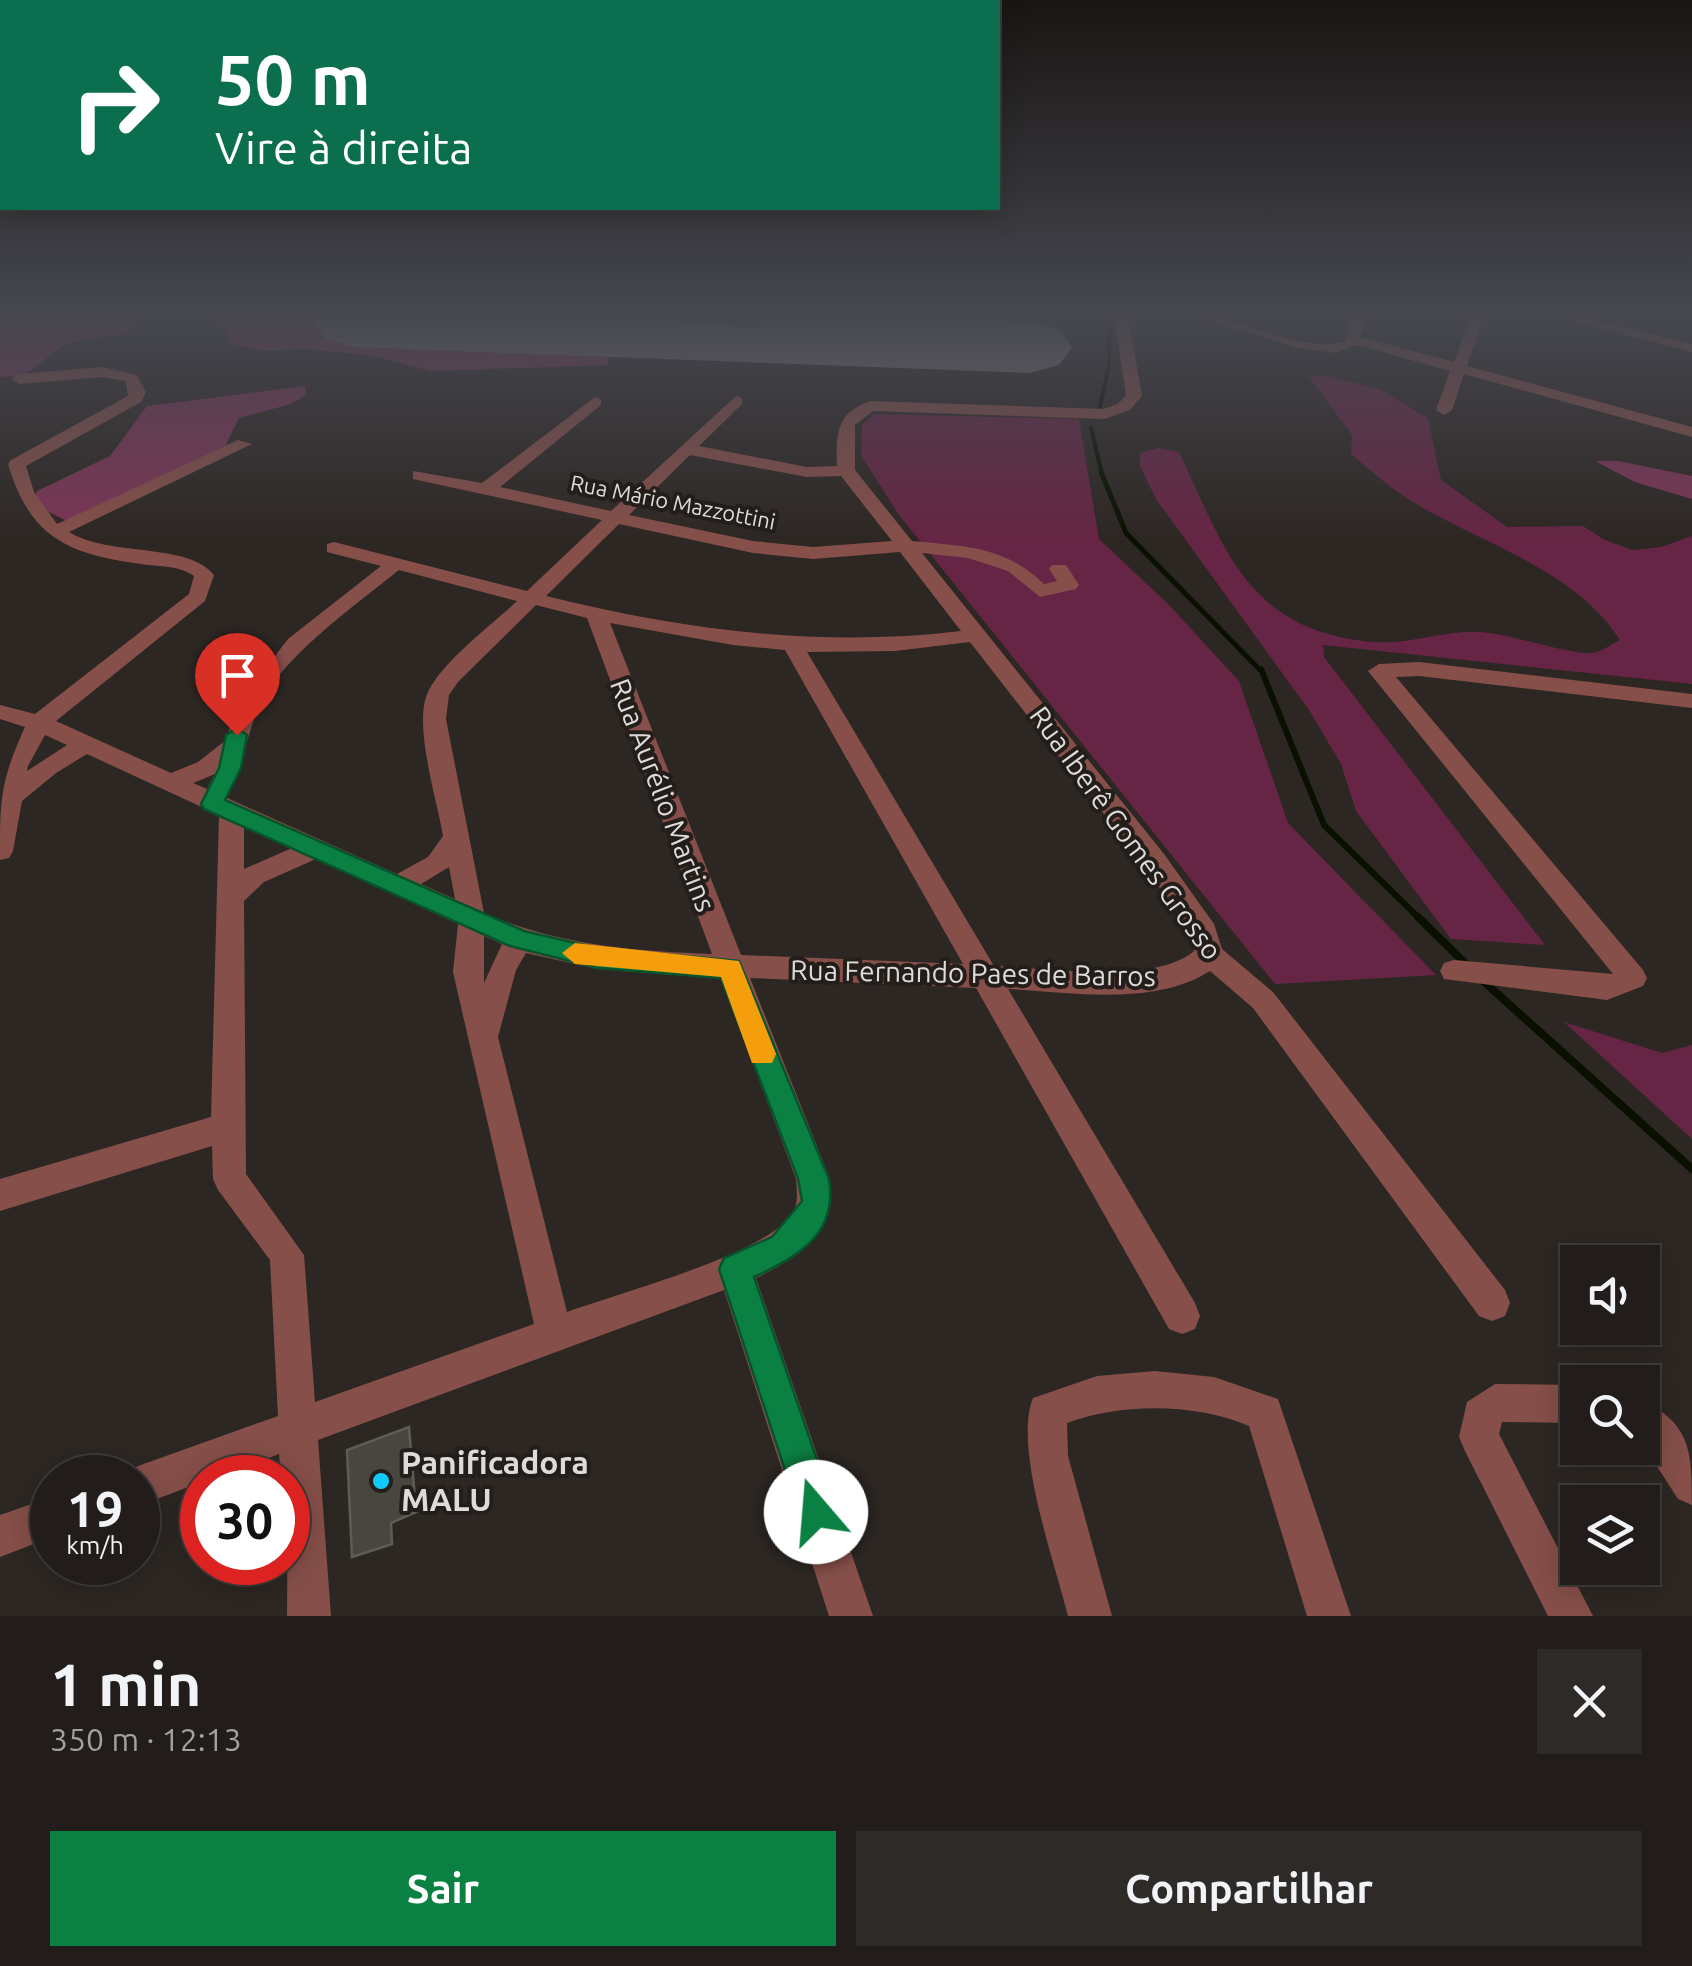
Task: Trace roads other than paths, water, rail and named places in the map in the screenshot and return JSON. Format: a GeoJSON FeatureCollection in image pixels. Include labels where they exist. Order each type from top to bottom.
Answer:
{"type":"FeatureCollection","features":[{"type":"Feature","properties":{"kind":"street"},"geometry":{"type":"LineString","coordinates":[[0,851],[16,766],[39,722],[198,597],[204,586],[204,574],[198,567],[98,553],[66,543],[30,501],[10,462],[122,408],[137,390]]}},
{"type":"Feature","properties":{"kind":"street"},"geometry":{"type":"LineString","coordinates":[[687,449],[807,472],[846,471],[845,426],[853,413],[870,406],[1104,414],[1124,407],[1134,396],[1133,390]]}},
{"type":"Feature","properties":{"kind":"street"},"geometry":{"type":"LineString","coordinates":[[1444,410],[1450,390]]}},
{"type":"Feature","properties":{"kind":"street"},"geometry":{"type":"LineString","coordinates":[[1539,390],[1692,432]]}},
{"type":"Feature","properties":{"kind":"street"},"geometry":{"type":"LineString","coordinates":[[555,1336],[467,972],[472,919],[434,719],[438,695],[450,677],[736,401]]}},
{"type":"Feature","properties":{"kind":"street"},"geometry":{"type":"LineString","coordinates":[[486,488],[595,402]]}},
{"type":"Feature","properties":{"kind":"street"},"geometry":{"type":"LineString","coordinates":[[54,532],[244,444]]}},
{"type":"Feature","properties":{"kind":"street","name":"Rua Iberê Gomes Grosso"},"geometry":{"type":"LineString","coordinates":[[846,471],[1154,861],[1204,932],[1209,954],[1263,1000],[1492,1302]]}},
{"type":"Feature","properties":{"kind":"street","name":"Rua Mário Mazzottini"},"geometry":{"type":"LineString","coordinates":[[418,475],[753,547],[813,553],[904,546],[995,558],[1048,592],[1068,585],[1059,569]]}},
{"type":"Feature","properties":{"kind":"street"},"geometry":{"type":"LineString","coordinates":[[334,548],[530,601],[794,647],[869,648],[977,635]]}},
{"type":"Feature","properties":{"kind":"street"},"geometry":{"type":"LineString","coordinates":[[309,1616],[286,1255],[230,1179],[226,1127],[229,899],[222,808],[247,707],[296,644],[396,563]]}},
{"type":"Feature","properties":{"kind":"street","name":"Rua Aurélio Martins"},"geometry":{"type":"LineString","coordinates":[[594,612],[814,1179],[817,1202],[806,1225],[783,1248],[735,1269]]}},
{"type":"Feature","properties":{"kind":"street"},"geometry":{"type":"LineString","coordinates":[[606,650],[652,625]]}},
{"type":"Feature","properties":{"kind":"street"},"geometry":{"type":"LineString","coordinates":[[794,647],[1182,1316]]}},
{"type":"Feature","properties":{"kind":"street"},"geometry":{"type":"LineString","coordinates":[[1454,971],[1607,988],[1634,978],[1380,671],[1419,669],[1692,701]]}},
{"type":"Feature","properties":{"kind":"street","name":"Rua Fernando Paes de Barros"},"geometry":{"type":"LineString","coordinates":[[0,712],[39,722],[519,940],[597,958],[730,968],[1110,982],[1170,978],[1196,970],[1209,954]]}},
{"type":"Feature","properties":{"kind":"street"},"geometry":{"type":"LineString","coordinates":[[12,796],[47,767],[85,745]]}},
{"type":"Feature","properties":{"kind":"street"},"geometry":{"type":"LineString","coordinates":[[168,783],[207,768],[236,745]]}},
{"type":"Feature","properties":{"kind":"street"},"geometry":{"type":"LineString","coordinates":[[396,886],[437,864],[457,837]]}},
{"type":"Feature","properties":{"kind":"street"},"geometry":{"type":"LineString","coordinates":[[229,899],[255,876],[315,848]]}},
{"type":"Feature","properties":{"kind":"street"},"geometry":{"type":"LineString","coordinates":[[485,1035],[502,969],[519,940]]}},
{"type":"Feature","properties":{"kind":"street"},"geometry":{"type":"LineString","coordinates":[[0,1196],[226,1127]]}},
{"type":"Feature","properties":{"kind":"street"},"geometry":{"type":"LineString","coordinates":[[160,1478],[735,1269],[851,1616]]}},
{"type":"Feature","properties":{"kind":"street"},"geometry":{"type":"LineString","coordinates":[[1090,1616],[1048,1456],[1047,1412],[1076,1396],[1192,1388],[1237,1399],[1264,1413],[1329,1616]]}},
{"type":"Feature","properties":{"kind":"street"},"geometry":{"type":"LineString","coordinates":[[1560,1404],[1495,1403],[1481,1416],[1479,1438],[1572,1616]]}},
{"type":"Feature","properties":{"kind":"street"},"geometry":{"type":"LineString","coordinates":[[1660,1433],[1692,1484]]}},
{"type":"Feature","properties":{"kind":"street"},"geometry":{"type":"LineString","coordinates":[[0,1536],[30,1525]]}},
{"type":"Feature","properties":{"kind":"waterway"},"geometry":{"type":"LineString","coordinates":[[1100,407],[1104,390]]}},
{"type":"Feature","properties":{"kind":"waterway"},"geometry":{"type":"LineString","coordinates":[[1091,428],[1102,474]]}},
{"type":"Feature","properties":{"kind":"waterway"},"geometry":{"type":"LineString","coordinates":[[1101,472],[1126,533],[1262,672]]}},
{"type":"Feature","properties":{"kind":"waterway"},"geometry":{"type":"LineString","coordinates":[[1261,669],[1324,825],[1420,919]]}},
{"type":"Feature","properties":{"kind":"waterway"},"geometry":{"type":"LineString","coordinates":[[1418,917],[1469,967]]}},
{"type":"Feature","properties":{"kind":"waterway"},"geometry":{"type":"LineString","coordinates":[[1481,979],[1692,1169]]}},
{"type":"Feature","properties":{"kind":"place","name":"Panificadora MALU"},"geometry":{"type":"Point","coordinates":[381,1481]}}]}
